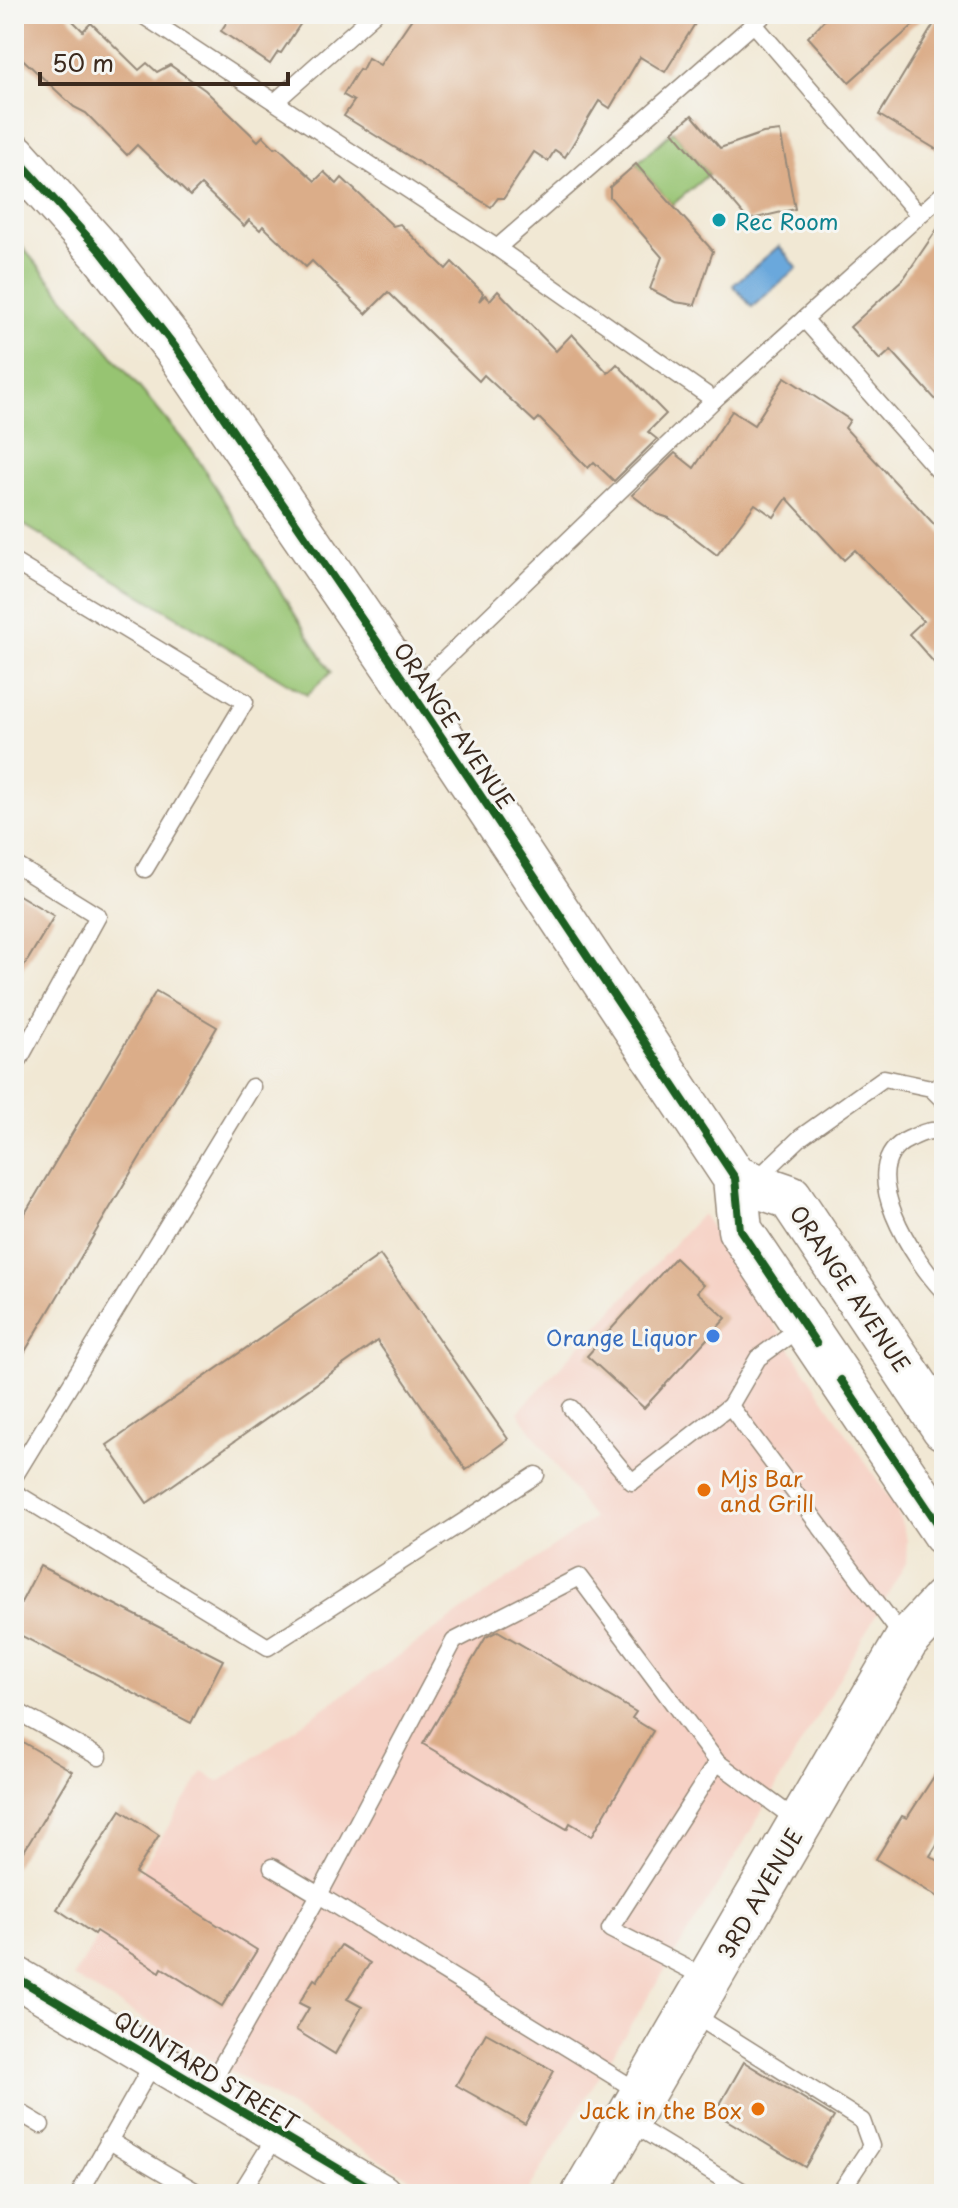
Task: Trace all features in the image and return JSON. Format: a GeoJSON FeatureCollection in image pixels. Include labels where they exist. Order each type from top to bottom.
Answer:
{"type":"FeatureCollection","features":[{"type":"Feature","properties":{"kind":"main road","name":"ORANGE AVENUE"},"geometry":{"type":"LineString","coordinates":[[14,155],[101,252],[176,348],[744,1180],[790,1197],[944,1428]]}},
{"type":"Feature","properties":{"kind":"main road","name":"ORANGE AVENUE"},"geometry":{"type":"LineString","coordinates":[[744,1180],[740,1230],[944,1533]]}},
{"type":"Feature","properties":{"kind":"main road","name":"3RD AVENUE"},"geometry":{"type":"LineString","coordinates":[[584,2194],[906,1641],[944,1600]]}},
{"type":"Feature","properties":{"kind":"street","name":"QUINTARD STREET"},"geometry":{"type":"LineString","coordinates":[[14,1976],[381,2194]]}},
{"type":"Feature","properties":{"kind":"lane"},"geometry":{"type":"LineString","coordinates":[[141,14],[497,248],[714,400]]}},
{"type":"Feature","properties":{"kind":"lane"},"geometry":{"type":"LineString","coordinates":[[276,101],[374,14]]}},
{"type":"Feature","properties":{"kind":"lane"},"geometry":{"type":"LineString","coordinates":[[497,248],[759,19],[919,215]]}},
{"type":"Feature","properties":{"kind":"lane"},"geometry":{"type":"LineString","coordinates":[[411,691],[714,400],[944,193]]}},
{"type":"Feature","properties":{"kind":"lane"},"geometry":{"type":"LineString","coordinates":[[804,319],[944,477]]}},
{"type":"Feature","properties":{"kind":"lane"},"geometry":{"type":"LineString","coordinates":[[14,562],[245,702],[145,869]]}},
{"type":"Feature","properties":{"kind":"lane"},"geometry":{"type":"LineString","coordinates":[[14,864],[98,916],[14,1069]]}},
{"type":"Feature","properties":{"kind":"lane"},"geometry":{"type":"LineString","coordinates":[[744,1180],[884,1078],[931,1088],[944,1101]]}},
{"type":"Feature","properties":{"kind":"lane"},"geometry":{"type":"LineString","coordinates":[[14,1477],[252,1087]]}},
{"type":"Feature","properties":{"kind":"lane"},"geometry":{"type":"LineString","coordinates":[[944,1131],[931,1129],[900,1143],[884,1169],[887,1199],[926,1273],[944,1292]]}},
{"type":"Feature","properties":{"kind":"lane"},"geometry":{"type":"LineString","coordinates":[[571,1408],[632,1482],[730,1406],[758,1358],[804,1325]]}},
{"type":"Feature","properties":{"kind":"lane"},"geometry":{"type":"LineString","coordinates":[[730,1406],[906,1641]]}},
{"type":"Feature","properties":{"kind":"lane"},"geometry":{"type":"LineString","coordinates":[[14,1492],[268,1647],[536,1475]]}},
{"type":"Feature","properties":{"kind":"lane"},"geometry":{"type":"LineString","coordinates":[[207,2091],[319,1895],[454,1641],[579,1577],[717,1762],[800,1823]]}},
{"type":"Feature","properties":{"kind":"lane"},"geometry":{"type":"LineString","coordinates":[[14,1724],[20,1713],[99,1757]]}},
{"type":"Feature","properties":{"kind":"lane"},"geometry":{"type":"LineString","coordinates":[[717,1762],[610,1929],[862,2121],[871,2146],[839,2194]]}},
{"type":"Feature","properties":{"kind":"lane"},"geometry":{"type":"LineString","coordinates":[[272,1867],[319,1895],[635,2107],[747,2194]]}},
{"type":"Feature","properties":{"kind":"lane"},"geometry":{"type":"LineString","coordinates":[[79,2194],[155,2060]]}},
{"type":"Feature","properties":{"kind":"lane"},"geometry":{"type":"LineString","coordinates":[[14,2109],[41,2125]]}},
{"type":"Feature","properties":{"kind":"lane"},"geometry":{"type":"LineString","coordinates":[[240,2194],[278,2133]]}},
{"type":"Feature","properties":{"kind":"lane"},"geometry":{"type":"LineString","coordinates":[[108,2140],[200,2194]]}},
{"type":"Feature","properties":{"kind":"shaded area"},"geometry":{"type":"Polygon","coordinates":[[[702,1214],[897,1510],[907,1540],[906,1563],[740,1849],[526,2194],[436,2194],[73,1977],[203,1772],[219,1782],[593,1519],[518,1412],[702,1214]]]}},
{"type":"Feature","properties":{"kind":"green space"},"geometry":{"type":"Polygon","coordinates":[[[673,131],[709,174],[672,205],[636,164],[673,131]]]}},
{"type":"Feature","properties":{"kind":"green space"},"geometry":{"type":"Polygon","coordinates":[[[14,237],[194,453],[331,672],[307,695],[14,519],[14,237]]]}},
{"type":"Feature","properties":{"kind":"water"},"geometry":{"type":"Polygon","coordinates":[[[779,246],[797,268],[752,307],[733,285],[779,246]]]}},
{"type":"Feature","properties":{"kind":"building"},"geometry":{"type":"Polygon","coordinates":[[[14,14],[66,14],[83,31],[91,23],[139,70],[147,63],[157,72],[170,65],[205,90],[258,141],[263,136],[315,181],[324,172],[337,184],[342,178],[393,226],[400,224],[446,269],[452,262],[483,293],[479,301],[485,295],[490,300],[498,291],[556,351],[572,334],[608,373],[617,364],[666,414],[648,432],[657,439],[614,481],[594,462],[588,468],[539,418],[535,422],[484,375],[479,381],[388,292],[366,314],[312,261],[306,267],[263,226],[260,230],[249,220],[244,226],[201,185],[190,196],[137,145],[127,155],[86,113],[74,107],[14,51],[14,14]]]}},
{"type":"Feature","properties":{"kind":"building"},"geometry":{"type":"Polygon","coordinates":[[[232,14],[307,14],[270,64],[221,31],[232,14]]]}},
{"type":"Feature","properties":{"kind":"building"},"geometry":{"type":"Polygon","coordinates":[[[415,14],[701,14],[665,72],[640,57],[610,108],[599,101],[565,157],[555,150],[548,161],[534,152],[504,198],[498,198],[491,207],[344,116],[354,101],[343,95],[359,69],[362,70],[368,58],[380,65],[415,14]]]}},
{"type":"Feature","properties":{"kind":"building"},"geometry":{"type":"Polygon","coordinates":[[[830,14],[926,14],[849,82],[808,37],[830,14]]]}},
{"type":"Feature","properties":{"kind":"building"},"geometry":{"type":"Polygon","coordinates":[[[940,14],[944,14],[944,154],[879,115],[940,14]]]}},
{"type":"Feature","properties":{"kind":"building"},"geometry":{"type":"Polygon","coordinates":[[[692,115],[720,148],[763,133],[780,131],[795,209],[748,220],[673,131],[692,115]]]}},
{"type":"Feature","properties":{"kind":"building"},"geometry":{"type":"Polygon","coordinates":[[[636,164],[713,251],[695,305],[675,302],[650,289],[662,257],[610,197],[610,187],[636,164]]]}},
{"type":"Feature","properties":{"kind":"building"},"geometry":{"type":"Polygon","coordinates":[[[944,219],[944,409],[891,350],[880,360],[850,327],[904,278],[944,219]]]}},
{"type":"Feature","properties":{"kind":"building"},"geometry":{"type":"Polygon","coordinates":[[[785,377],[850,420],[845,428],[944,535],[944,674],[909,634],[923,621],[855,550],[844,560],[787,498],[774,517],[755,504],[717,555],[669,518],[657,514],[632,495],[675,453],[694,468],[732,411],[754,425],[785,377]]]}},
{"type":"Feature","properties":{"kind":"building"},"geometry":{"type":"Polygon","coordinates":[[[14,892],[54,916],[14,983],[14,892]]]}},
{"type":"Feature","properties":{"kind":"building"},"geometry":{"type":"Polygon","coordinates":[[[156,991],[217,1027],[14,1370],[14,1232],[156,991]]]}},
{"type":"Feature","properties":{"kind":"building"},"geometry":{"type":"Polygon","coordinates":[[[380,1255],[508,1439],[466,1470],[377,1341],[147,1503],[107,1445],[380,1255]]]}},
{"type":"Feature","properties":{"kind":"building"},"geometry":{"type":"Polygon","coordinates":[[[675,1258],[703,1285],[697,1292],[726,1318],[644,1408],[587,1356],[675,1258]]]}},
{"type":"Feature","properties":{"kind":"building"},"geometry":{"type":"Polygon","coordinates":[[[40,1566],[223,1660],[191,1723],[14,1632],[14,1616],[40,1566]]]}},
{"type":"Feature","properties":{"kind":"building"},"geometry":{"type":"Polygon","coordinates":[[[498,1631],[636,1712],[632,1718],[653,1731],[592,1836],[570,1823],[567,1829],[423,1744],[486,1637],[498,1631]]]}},
{"type":"Feature","properties":{"kind":"building"},"geometry":{"type":"Polygon","coordinates":[[[14,1737],[72,1771],[14,1868],[14,1737]]]}},
{"type":"Feature","properties":{"kind":"building"},"geometry":{"type":"Polygon","coordinates":[[[944,1761],[944,1833],[930,1856],[944,1864],[944,1901],[876,1859],[902,1816],[907,1818],[944,1761]]]}},
{"type":"Feature","properties":{"kind":"building"},"geometry":{"type":"Polygon","coordinates":[[[121,1810],[159,1835],[135,1873],[257,1950],[222,2006],[162,1968],[160,1972],[96,1931],[94,1934],[57,1909],[121,1810]]]}},
{"type":"Feature","properties":{"kind":"building"},"geometry":{"type":"Polygon","coordinates":[[[341,1945],[370,1963],[347,1999],[362,2007],[335,2054],[296,2030],[309,2008],[299,2003],[341,1945]]]}},
{"type":"Feature","properties":{"kind":"building"},"geometry":{"type":"Polygon","coordinates":[[[486,2033],[554,2071],[525,2124],[456,2085],[486,2033]]]}},
{"type":"Feature","properties":{"kind":"building"},"geometry":{"type":"Polygon","coordinates":[[[744,2062],[834,2117],[805,2167],[715,2113],[744,2062]]]}},
{"type":"Feature","properties":{"kind":"cycle path"},"geometry":{"type":"LineString","coordinates":[[14,155],[101,252],[176,348],[411,691],[735,1178],[740,1230],[816,1343]]}},
{"type":"Feature","properties":{"kind":"cycle path"},"geometry":{"type":"LineString","coordinates":[[841,1380],[944,1533]]}},
{"type":"Feature","properties":{"kind":"cycle path"},"geometry":{"type":"LineString","coordinates":[[14,1976],[381,2194]]}},
{"type":"Feature","properties":{"kind":"place","name":"Rec Room"},"geometry":{"type":"Point","coordinates":[719,220]}},
{"type":"Feature","properties":{"kind":"place","name":"Orange Liquor"},"geometry":{"type":"Point","coordinates":[713,1336]}},
{"type":"Feature","properties":{"kind":"place","name":"Mjs Bar and Grill"},"geometry":{"type":"Point","coordinates":[704,1490]}},
{"type":"Feature","properties":{"kind":"place","name":"Jack in the Box"},"geometry":{"type":"Point","coordinates":[758,2109]}}]}
